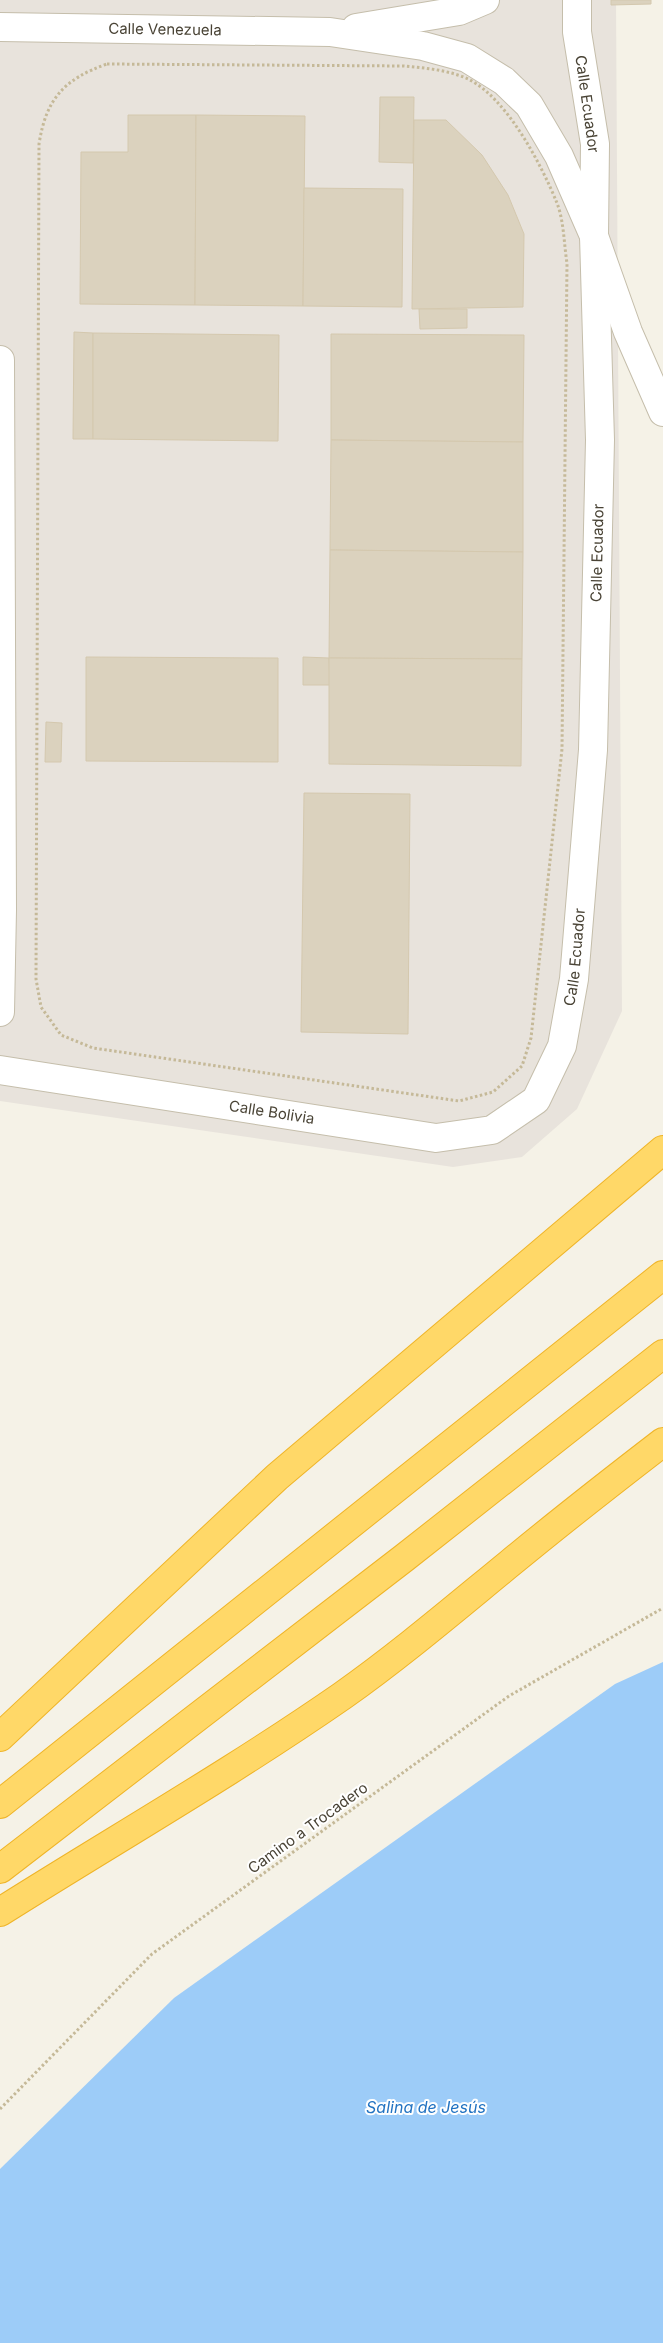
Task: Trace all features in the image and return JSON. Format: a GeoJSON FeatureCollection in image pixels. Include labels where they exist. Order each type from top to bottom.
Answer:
{"type":"FeatureCollection","features":[{"type":"Feature","properties":{"kind":"highway"},"geometry":{"type":"LineString","coordinates":[[0,1737],[277,1477],[663,1150]]}},
{"type":"Feature","properties":{"kind":"highway"},"geometry":{"type":"LineString","coordinates":[[0,1804],[663,1275]]}},
{"type":"Feature","properties":{"kind":"highway"},"geometry":{"type":"LineString","coordinates":[[0,1869],[396,1564],[663,1354]]}},
{"type":"Feature","properties":{"kind":"highway"},"geometry":{"type":"LineString","coordinates":[[0,1912],[228,1772],[343,1695],[437,1623],[565,1518],[663,1442]]}},
{"type":"Feature","properties":{"kind":"street"},"geometry":{"type":"LineString","coordinates":[[330,32],[459,11],[485,0]]}},
{"type":"Feature","properties":{"kind":"street","name":"Calle Ecuador"},"geometry":{"type":"LineString","coordinates":[[536,1100],[562,1046],[574,979],[593,750],[600,440],[594,236],[595,144],[577,32],[577,0]]}},
{"type":"Feature","properties":{"kind":"street","name":"Calle Venezuela"},"geometry":{"type":"LineString","coordinates":[[0,27],[330,32]]}},
{"type":"Feature","properties":{"kind":"street"},"geometry":{"type":"LineString","coordinates":[[330,32],[423,46],[467,58],[504,81],[528,105],[558,156],[594,236],[628,332],[663,412]]}},
{"type":"Feature","properties":{"kind":"street"},"geometry":{"type":"LineString","coordinates":[[0,360],[2,910],[0,1012]]}},
{"type":"Feature","properties":{"kind":"street","name":"Calle Bolivia"},"geometry":{"type":"LineString","coordinates":[[0,1070],[436,1138],[492,1130],[536,1100]]}},
{"type":"Feature","properties":{"kind":"path"},"geometry":{"type":"LineString","coordinates":[[107,64],[404,66],[433,69],[468,79],[497,100],[528,144],[558,205],[567,264],[562,749],[531,1038],[522,1066],[494,1092],[459,1101],[93,1048],[60,1035],[41,1007],[36,979],[39,144],[42,126],[49,105],[64,88],[83,72],[107,64]]}},
{"type":"Feature","properties":{"kind":"path","name":"Camino a Trocadero"},"geometry":{"type":"LineString","coordinates":[[0,2109],[152,1954],[509,1696],[663,1608]]}},
{"type":"Feature","properties":{"kind":"shaded area"},"geometry":{"type":"Polygon","coordinates":[[[0,0],[616,0],[622,1011],[577,1109],[522,1157],[453,1167],[0,1101],[0,0]]]}},
{"type":"Feature","properties":{"kind":"water","name":"Salina de Jesús"},"geometry":{"type":"Polygon","coordinates":[[[663,1662],[663,2343],[0,2343],[0,2169],[174,1998],[615,1684],[663,1662]]]}},
{"type":"Feature","properties":{"kind":"building"},"geometry":{"type":"Polygon","coordinates":[[[611,0],[651,0],[651,4],[611,5],[611,0]]]}},
{"type":"Feature","properties":{"kind":"building"},"geometry":{"type":"Polygon","coordinates":[[[380,97],[414,97],[413,163],[379,162],[380,97]]]}},
{"type":"Feature","properties":{"kind":"building"},"geometry":{"type":"Polygon","coordinates":[[[128,115],[196,115],[195,305],[80,304],[81,152],[128,152],[128,115]]]}},
{"type":"Feature","properties":{"kind":"building"},"geometry":{"type":"Polygon","coordinates":[[[196,115],[305,116],[303,306],[195,305],[196,115]]]}},
{"type":"Feature","properties":{"kind":"building"},"geometry":{"type":"Polygon","coordinates":[[[414,120],[446,120],[482,155],[508,195],[524,234],[523,307],[412,309],[414,120]]]}},
{"type":"Feature","properties":{"kind":"building"},"geometry":{"type":"Polygon","coordinates":[[[304,188],[403,189],[402,307],[303,306],[304,188]]]}},
{"type":"Feature","properties":{"kind":"building"},"geometry":{"type":"Polygon","coordinates":[[[419,309],[467,309],[467,328],[420,329],[419,309]]]}},
{"type":"Feature","properties":{"kind":"building"},"geometry":{"type":"Polygon","coordinates":[[[74,332],[93,333],[93,439],[73,439],[74,332]]]}},
{"type":"Feature","properties":{"kind":"building"},"geometry":{"type":"Polygon","coordinates":[[[93,333],[279,335],[278,441],[93,439],[93,333]]]}},
{"type":"Feature","properties":{"kind":"building"},"geometry":{"type":"Polygon","coordinates":[[[331,334],[524,335],[523,442],[331,440],[331,334]]]}},
{"type":"Feature","properties":{"kind":"building"},"geometry":{"type":"Polygon","coordinates":[[[331,440],[523,442],[523,552],[330,550],[331,440]]]}},
{"type":"Feature","properties":{"kind":"building"},"geometry":{"type":"Polygon","coordinates":[[[330,550],[523,552],[522,659],[329,658],[330,550]]]}},
{"type":"Feature","properties":{"kind":"building"},"geometry":{"type":"Polygon","coordinates":[[[86,657],[278,658],[278,762],[86,761],[86,657]]]}},
{"type":"Feature","properties":{"kind":"building"},"geometry":{"type":"Polygon","coordinates":[[[303,657],[329,658],[330,685],[303,685],[303,657]]]}},
{"type":"Feature","properties":{"kind":"building"},"geometry":{"type":"Polygon","coordinates":[[[329,658],[522,659],[521,766],[329,764],[329,658]]]}},
{"type":"Feature","properties":{"kind":"building"},"geometry":{"type":"Polygon","coordinates":[[[46,722],[62,723],[61,762],[45,762],[46,722]]]}},
{"type":"Feature","properties":{"kind":"building"},"geometry":{"type":"Polygon","coordinates":[[[304,793],[410,794],[408,1034],[301,1032],[304,793]]]}}]}
